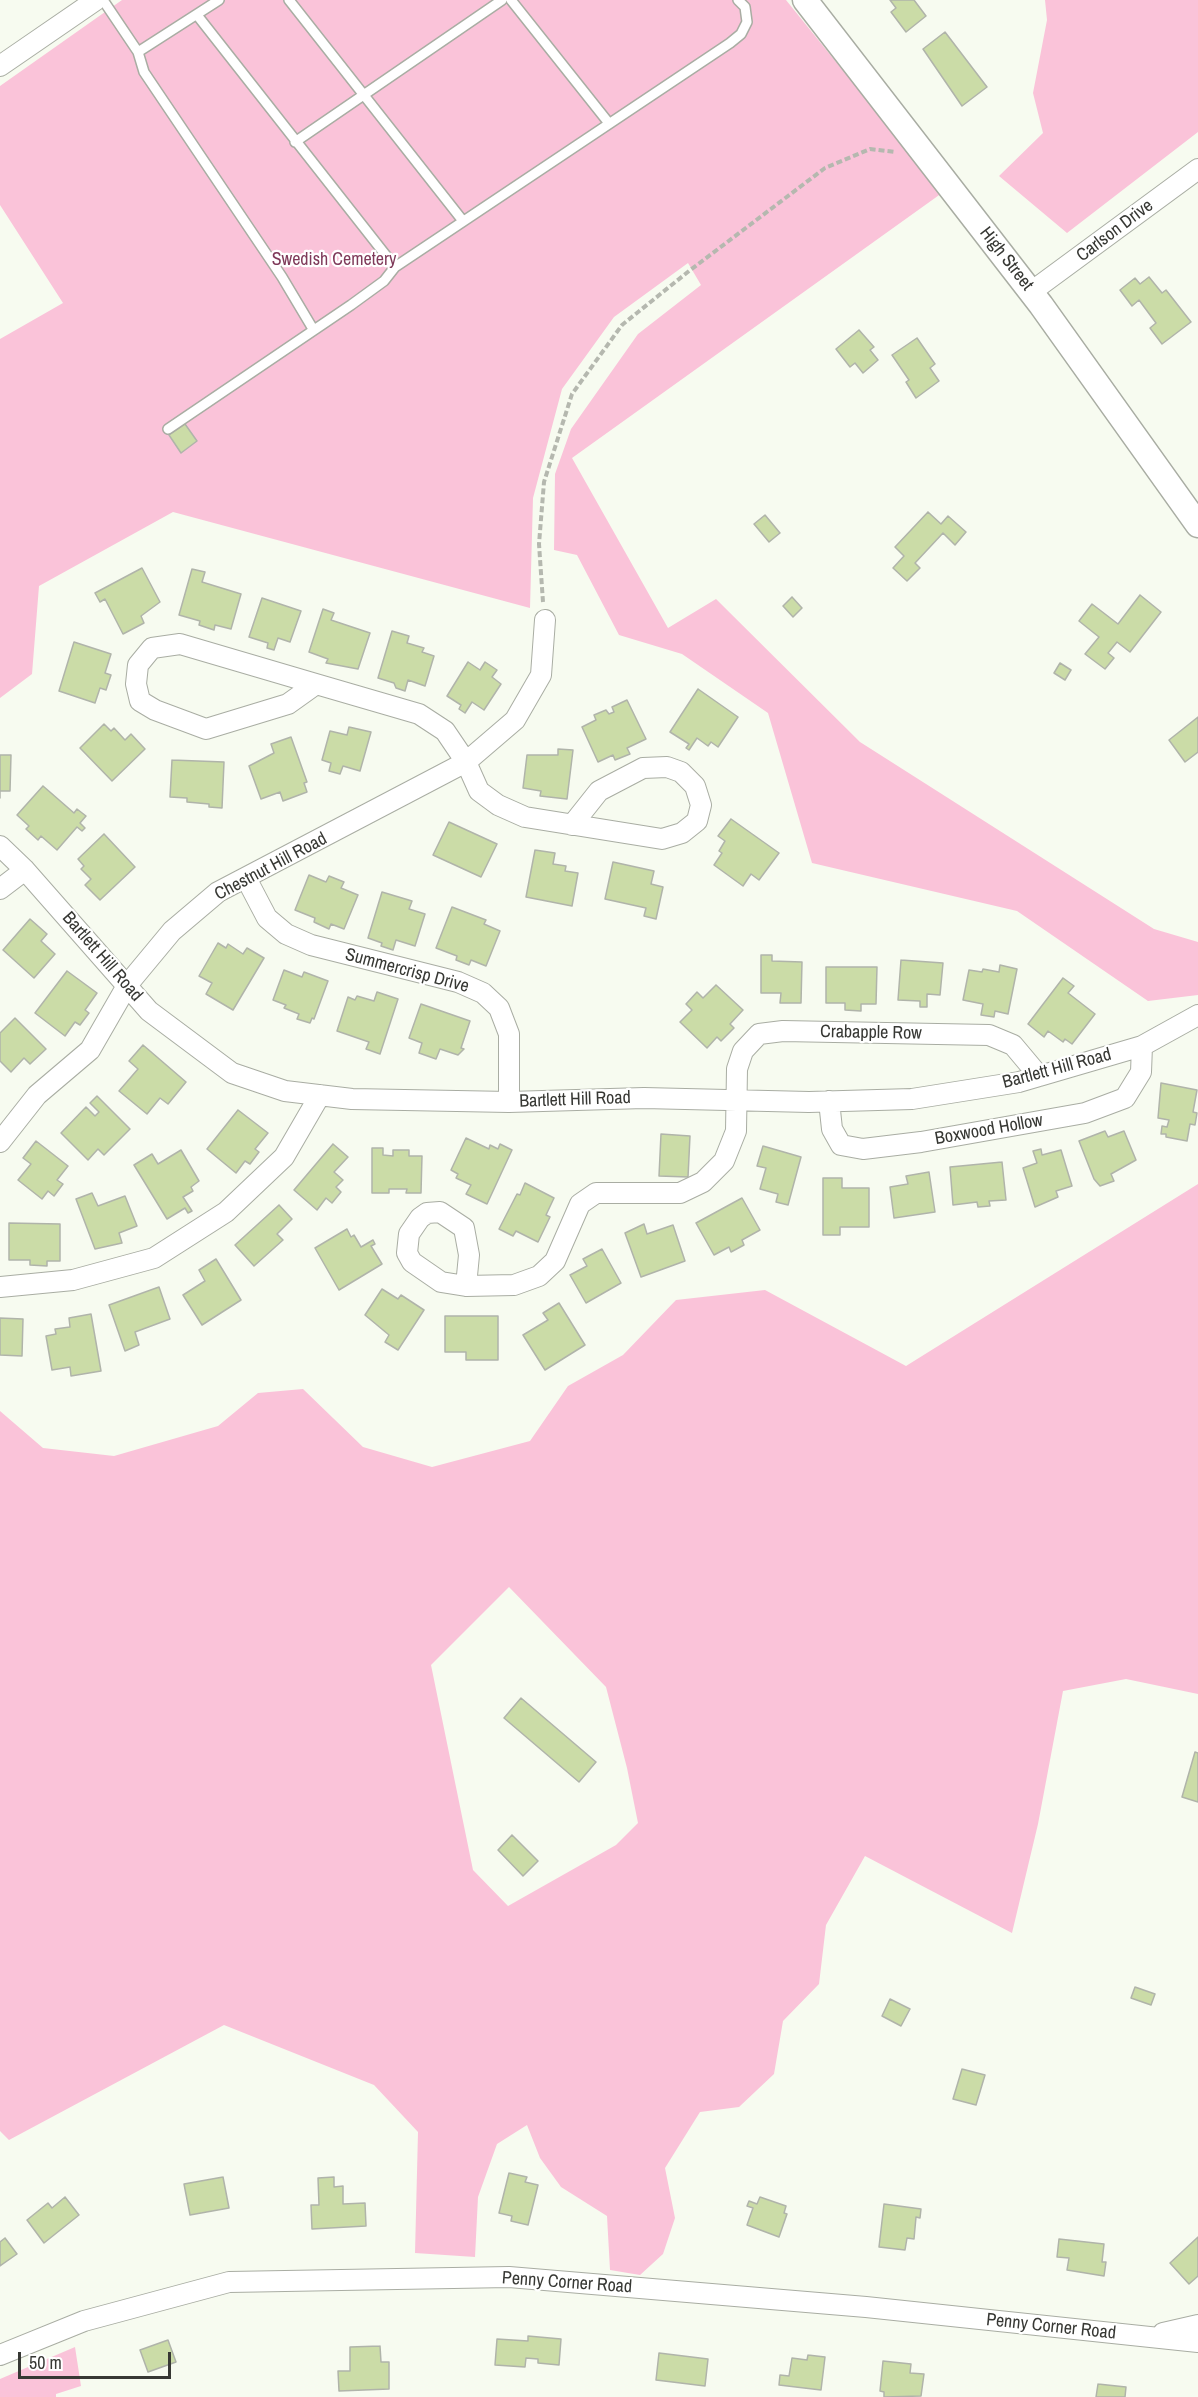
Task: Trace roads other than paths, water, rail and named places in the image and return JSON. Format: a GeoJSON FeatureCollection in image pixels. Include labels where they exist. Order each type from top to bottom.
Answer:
{"type":"FeatureCollection","features":[{"type":"Feature","properties":{"kind":"street"},"geometry":{"type":"LineString","coordinates":[[0,66],[96,0]]}},
{"type":"Feature","properties":{"kind":"street","name":"High Street"},"geometry":{"type":"LineString","coordinates":[[805,0],[1031,292],[1198,525]]}},
{"type":"Feature","properties":{"kind":"street","name":"Carlson Drive"},"geometry":{"type":"LineString","coordinates":[[1031,292],[1198,169]]}},
{"type":"Feature","properties":{"kind":"street","name":"Chestnut Hill Road"},"geometry":{"type":"LineString","coordinates":[[0,1142],[37,1095],[90,1050],[128,984],[172,931],[218,892],[466,762],[515,720],[541,675],[545,620]]}},
{"type":"Feature","properties":{"kind":"street"},"geometry":{"type":"LineString","coordinates":[[316,684],[288,704],[206,729],[155,710],[140,701],[136,684],[138,665],[152,648],[180,644],[419,714],[446,730],[466,762],[479,790],[498,805],[525,817],[572,825],[662,839],[682,833],[697,821],[701,806],[695,786],[681,772],[667,767],[643,768],[599,791],[572,825]]}},
{"type":"Feature","properties":{"kind":"street","name":"Bartlett Hill Road"},"geometry":{"type":"LineString","coordinates":[[0,846],[25,870],[128,984],[149,1011],[232,1073],[285,1091],[352,1099],[509,1102],[644,1098],[829,1101],[912,1099],[1039,1076],[1142,1047],[1198,1015]]}},
{"type":"Feature","properties":{"kind":"street"},"geometry":{"type":"LineString","coordinates":[[0,889],[25,870]]}},
{"type":"Feature","properties":{"kind":"street","name":"Summercrisp Drive"},"geometry":{"type":"LineString","coordinates":[[246,878],[267,918],[286,934],[311,945],[458,982],[483,993],[499,1008],[509,1034],[509,1102]]}},
{"type":"Feature","properties":{"kind":"street","name":"Crabapple Row"},"geometry":{"type":"LineString","coordinates":[[466,1286],[514,1284],[540,1276],[555,1261],[580,1204],[596,1193],[680,1193],[703,1182],[724,1161],[736,1131],[737,1069],[743,1051],[759,1034],[783,1030],[989,1035],[1013,1045],[1039,1076]]}},
{"type":"Feature","properties":{"kind":"street","name":"Boxwood Hollow"},"geometry":{"type":"LineString","coordinates":[[829,1101],[832,1129],[841,1145],[863,1149],[991,1130],[1085,1113],[1125,1098],[1141,1072],[1142,1047]]}},
{"type":"Feature","properties":{"kind":"street"},"geometry":{"type":"LineString","coordinates":[[0,1287],[73,1280],[154,1258],[226,1212],[284,1157],[320,1095]]}},
{"type":"Feature","properties":{"kind":"street","name":"Penny Corner Road"},"geometry":{"type":"LineString","coordinates":[[0,2355],[84,2321],[229,2282],[510,2277],[866,2307],[1198,2342]]}},
{"type":"Feature","properties":{"kind":"street","name":"Penny Corner Road"},"geometry":{"type":"LineString","coordinates":[[1144,2337],[1198,2325]]}},
{"type":"Feature","properties":{"kind":"lane"},"geometry":{"type":"LineString","coordinates":[[103,0],[138,52],[144,72],[282,277],[313,329]]}},
{"type":"Feature","properties":{"kind":"lane"},"geometry":{"type":"LineString","coordinates":[[138,52],[219,0]]}},
{"type":"Feature","properties":{"kind":"lane"},"geometry":{"type":"LineString","coordinates":[[289,0],[463,221]]}},
{"type":"Feature","properties":{"kind":"lane"},"geometry":{"type":"LineString","coordinates":[[295,142],[502,0]]}},
{"type":"Feature","properties":{"kind":"lane"},"geometry":{"type":"LineString","coordinates":[[511,0],[608,122]]}},
{"type":"Feature","properties":{"kind":"lane"},"geometry":{"type":"LineString","coordinates":[[168,429],[384,281],[395,267],[741,34],[747,22],[745,8],[738,0]]}},
{"type":"Feature","properties":{"kind":"lane"},"geometry":{"type":"LineString","coordinates":[[197,15],[395,267]]}},
{"type":"Feature","properties":{"kind":"park label","name":"Swedish Cemetery"},"geometry":{"type":"Point","coordinates":[334,260]}}]}
